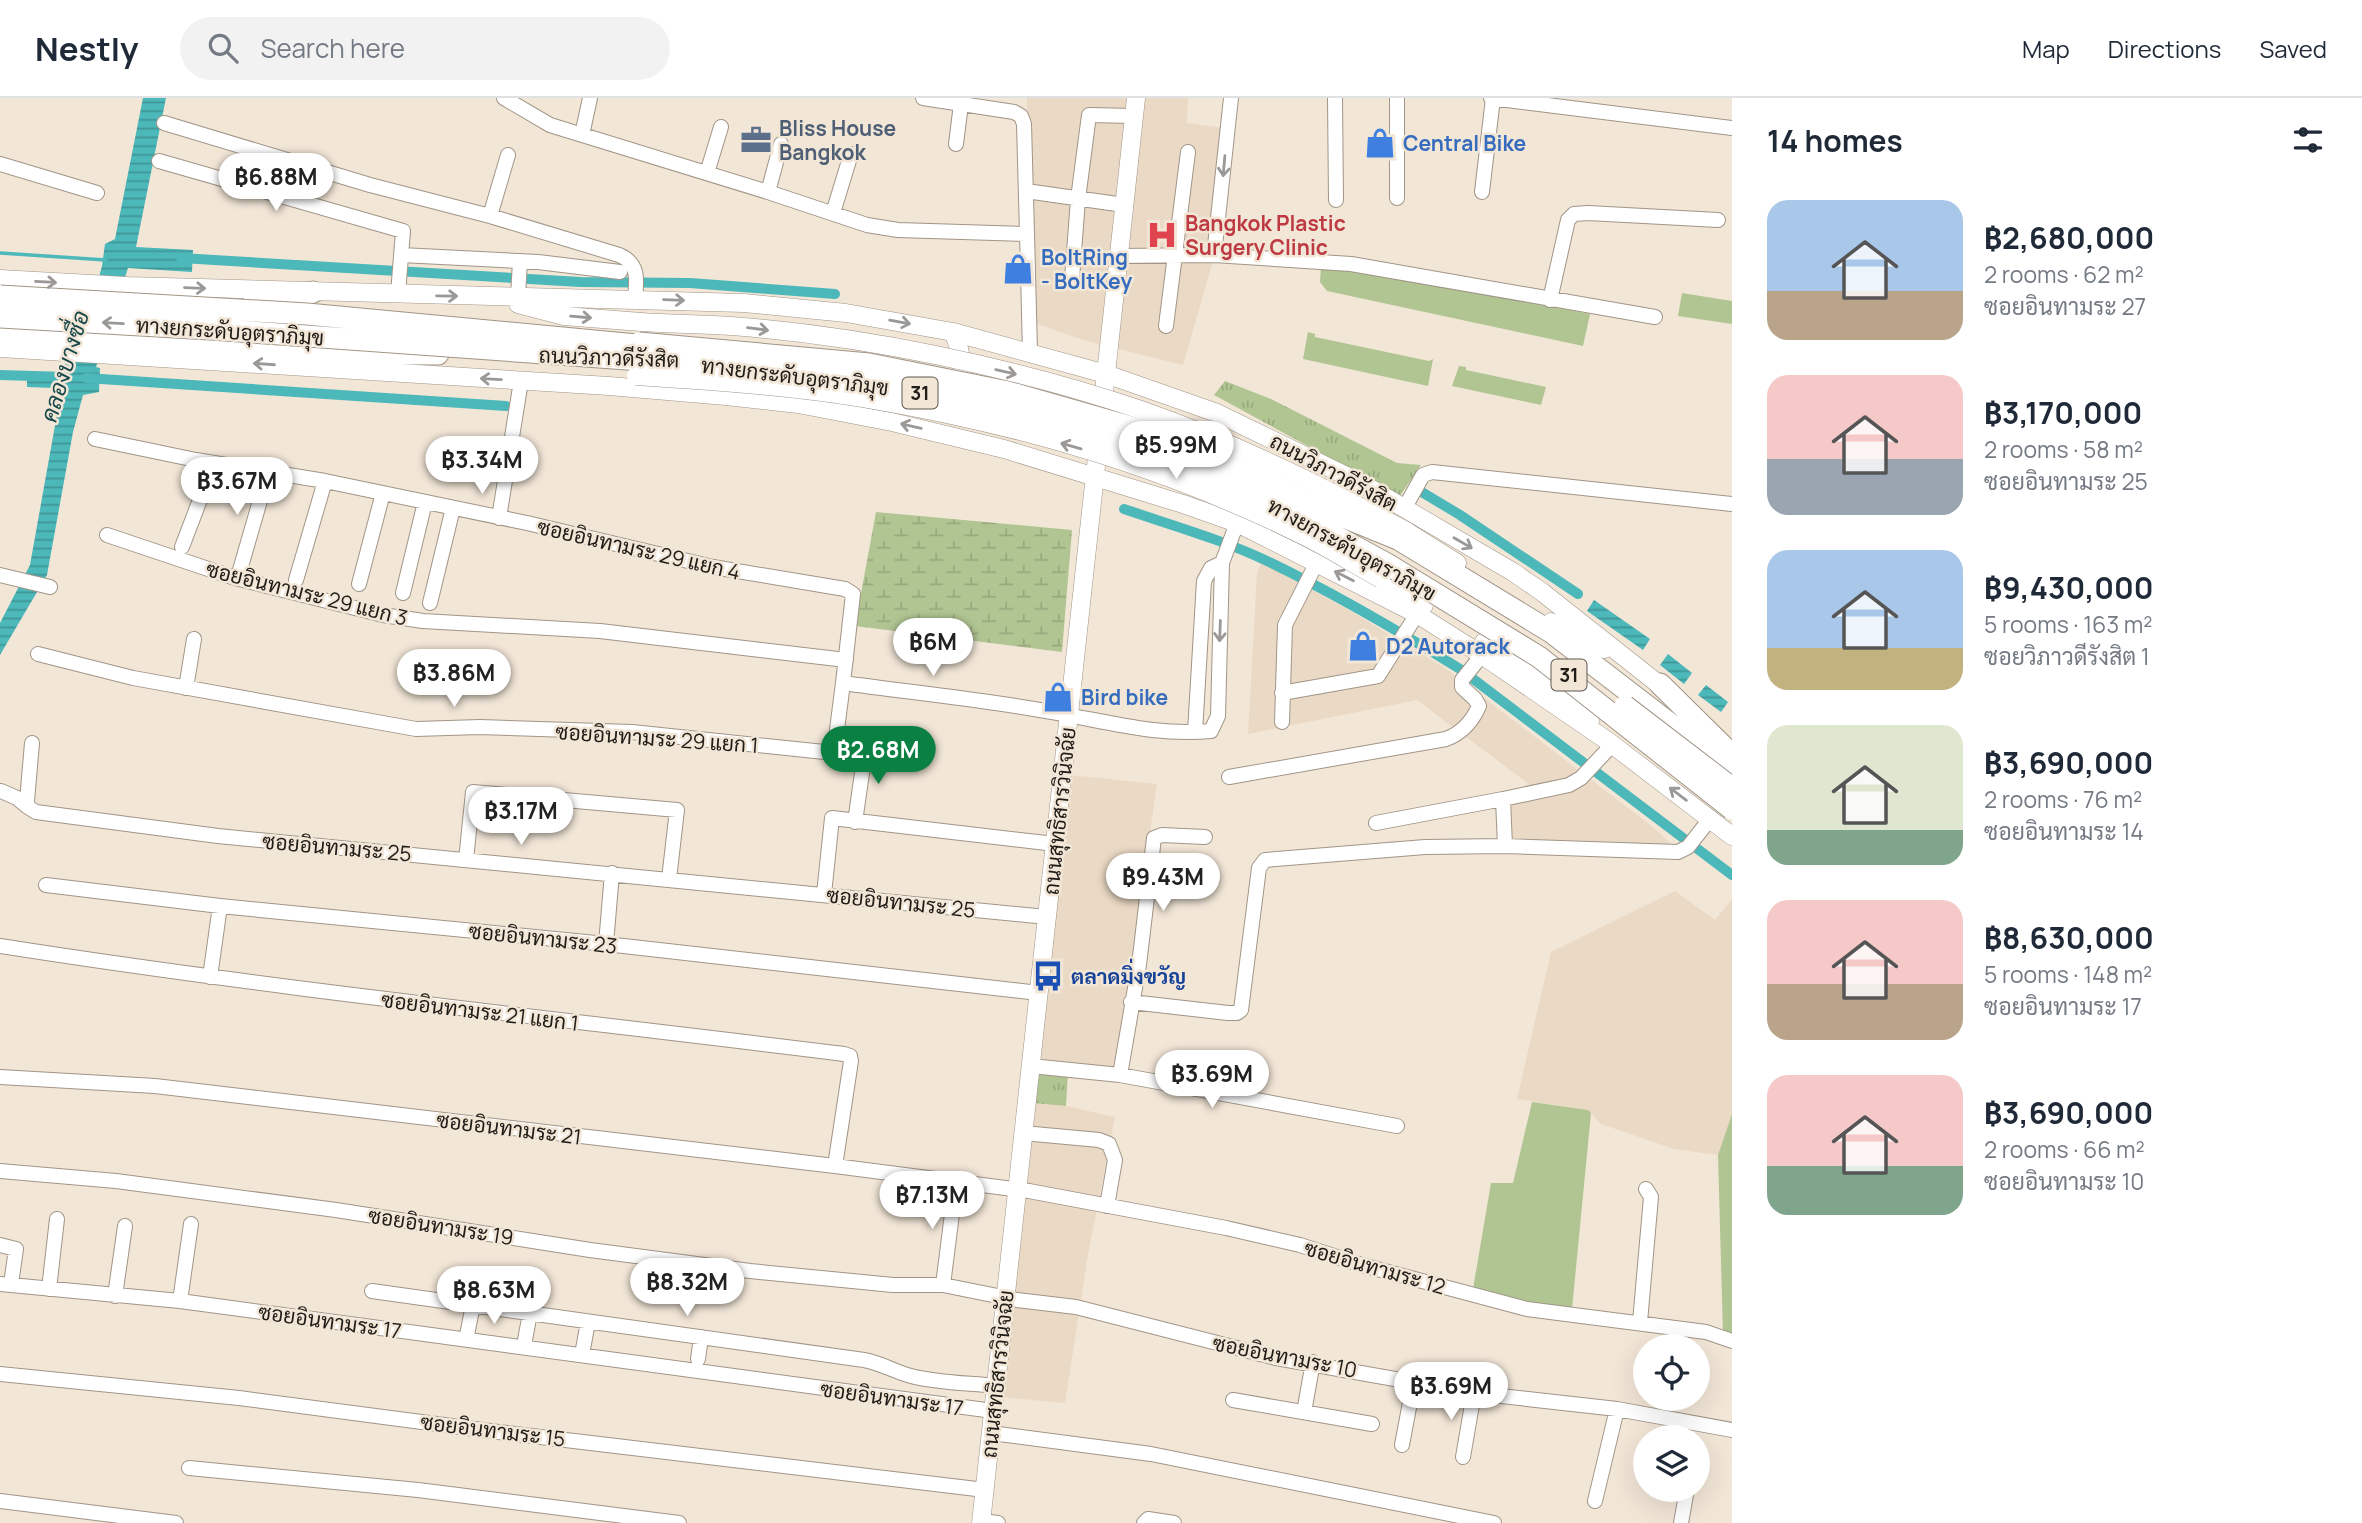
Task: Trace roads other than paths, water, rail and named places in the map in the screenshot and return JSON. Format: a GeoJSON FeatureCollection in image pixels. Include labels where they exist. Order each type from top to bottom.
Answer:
{"type":"FeatureCollection","features":[{"type":"Feature","properties":{"kind":"highway"},"geometry":{"type":"LineString","coordinates":[[166,309],[265,305],[313,292]]}},
{"type":"Feature","properties":{"kind":"highway","name":"ถนนวิภาวดีรังสิต"},"geometry":{"type":"LineString","coordinates":[[0,298],[91,295],[125,297],[166,309],[501,329],[638,350],[865,378],[1006,406],[1134,443],[1226,478],[1311,518],[1385,570],[1542,654],[1690,770],[1732,809]]}},
{"type":"Feature","properties":{"kind":"highway","name":"ทางยกระดับอุตราภิมุข"},"geometry":{"type":"LineString","coordinates":[[0,298],[412,322],[866,367],[1004,396],[1134,432],[1227,468],[1315,508],[1394,551],[1548,647],[1732,788]]}},
{"type":"Feature","properties":{"kind":"highway","name":"ทางยกระดับอุตราภิมุข"},"geometry":{"type":"LineString","coordinates":[[0,317],[725,366],[863,382],[1003,409],[1131,446],[1224,482],[1308,521],[1387,564],[1539,657],[1732,809]]}},
{"type":"Feature","properties":{"kind":"highway","name":"ถนนวิภาวดีรังสิต"},"geometry":{"type":"LineString","coordinates":[[0,334],[108,347],[324,353],[638,350],[869,364],[1008,392],[1138,429],[1230,464],[1318,506],[1402,535],[1551,632],[1699,746],[1732,768]]}},
{"type":"Feature","properties":{"kind":"highway"},"geometry":{"type":"LineString","coordinates":[[1660,684],[1732,755]]}},
{"type":"Feature","properties":{"kind":"main road","name":"ถนนสุทธิสารวินิจฉัย"},"geometry":{"type":"LineString","coordinates":[[987,1522],[985,1490],[993,1411],[1135,107]]}},
{"type":"Feature","properties":{"kind":"main road","name":"ถนนวิภาวดีรังสิต"},"geometry":{"type":"LineString","coordinates":[[0,279],[91,295]]}},
{"type":"Feature","properties":{"kind":"main road","name":"ถนนวิภาวดีรังสิต"},"geometry":{"type":"LineString","coordinates":[[125,297],[398,287],[491,297],[519,279],[846,313],[953,331],[1025,350],[1106,374],[1217,413],[1363,484],[1513,572],[1542,592],[1732,741]]}},
{"type":"Feature","properties":{"kind":"main road","name":"31"},"geometry":{"type":"LineString","coordinates":[[491,297],[564,316],[638,350]]}},
{"type":"Feature","properties":{"kind":"main road"},"geometry":{"type":"LineString","coordinates":[[938,432],[950,422],[956,409],[963,368],[961,352],[953,331]]}},
{"type":"Feature","properties":{"kind":"main road","name":"ถนนวิภาวดีรังสิต"},"geometry":{"type":"LineString","coordinates":[[0,348],[75,345]]}},
{"type":"Feature","properties":{"kind":"main road","name":"ถนนวิภาวดีรังสิต"},"geometry":{"type":"LineString","coordinates":[[108,347],[798,404],[938,432],[1095,476],[1183,504],[1232,540],[1314,568],[1417,614],[1472,668],[1610,743],[1732,836]]}},
{"type":"Feature","properties":{"kind":"main road","name":"31"},"geometry":{"type":"LineString","coordinates":[[527,381],[596,374],[638,350]]}},
{"type":"Feature","properties":{"kind":"main road"},"geometry":{"type":"LineString","coordinates":[[1004,449],[1034,440],[1046,428],[1054,393],[1042,368],[1025,350]]}},
{"type":"Feature","properties":{"kind":"main road"},"geometry":{"type":"LineString","coordinates":[[1183,504],[1160,483],[1156,467],[1171,423],[1183,415],[1217,413]]}},
{"type":"Feature","properties":{"kind":"main road"},"geometry":{"type":"LineString","coordinates":[[1232,540],[1234,502],[1256,453],[1276,440]]}},
{"type":"Feature","properties":{"kind":"main road","name":"31"},"geometry":{"type":"LineString","coordinates":[[1402,535],[1566,632],[1628,659]]}},
{"type":"Feature","properties":{"kind":"main road","name":"31"},"geometry":{"type":"LineString","coordinates":[[1385,570],[1576,705],[1610,743]]}},
{"type":"Feature","properties":{"kind":"street"},"geometry":{"type":"LineString","coordinates":[[504,98],[550,125],[867,225],[898,230],[1027,234]]}},
{"type":"Feature","properties":{"kind":"street"},"geometry":{"type":"LineString","coordinates":[[582,135],[590,98]]}},
{"type":"Feature","properties":{"kind":"street"},"geometry":{"type":"LineString","coordinates":[[923,98],[1014,112],[1021,116],[1024,124],[1027,234],[1025,350]]}},
{"type":"Feature","properties":{"kind":"street"},"geometry":{"type":"LineString","coordinates":[[1213,255],[1231,98]]}},
{"type":"Feature","properties":{"kind":"street"},"geometry":{"type":"LineString","coordinates":[[1335,98],[1336,200]]}},
{"type":"Feature","properties":{"kind":"street"},"geometry":{"type":"LineString","coordinates":[[1397,98],[1397,198]]}},
{"type":"Feature","properties":{"kind":"street"},"geometry":{"type":"LineString","coordinates":[[1482,192],[1497,98],[1732,128]]}},
{"type":"Feature","properties":{"kind":"street"},"geometry":{"type":"LineString","coordinates":[[955,102],[956,144]]}},
{"type":"Feature","properties":{"kind":"street"},"geometry":{"type":"LineString","coordinates":[[1072,279],[1078,199],[1089,115],[1135,107]]}},
{"type":"Feature","properties":{"kind":"street"},"geometry":{"type":"LineString","coordinates":[[164,123],[370,185],[490,216],[625,258],[635,268],[635,289]]}},
{"type":"Feature","properties":{"kind":"street"},"geometry":{"type":"LineString","coordinates":[[707,173],[721,127]]}},
{"type":"Feature","properties":{"kind":"street"},"geometry":{"type":"LineString","coordinates":[[768,192],[781,145]]}},
{"type":"Feature","properties":{"kind":"street"},"geometry":{"type":"LineString","coordinates":[[1166,326],[1188,152]]}},
{"type":"Feature","properties":{"kind":"street"},"geometry":{"type":"LineString","coordinates":[[833,213],[851,154]]}},
{"type":"Feature","properties":{"kind":"street"},"geometry":{"type":"LineString","coordinates":[[490,216],[508,155]]}},
{"type":"Feature","properties":{"kind":"street"},"geometry":{"type":"LineString","coordinates":[[159,160],[403,231],[398,287]]}},
{"type":"Feature","properties":{"kind":"street"},"geometry":{"type":"LineString","coordinates":[[0,164],[97,193]]}},
{"type":"Feature","properties":{"kind":"street"},"geometry":{"type":"LineString","coordinates":[[1026,191],[1124,205]]}},
{"type":"Feature","properties":{"kind":"street"},"geometry":{"type":"LineString","coordinates":[[1550,300],[1568,220],[1574,214],[1718,219]]}},
{"type":"Feature","properties":{"kind":"street"},"geometry":{"type":"LineString","coordinates":[[1119,257],[1213,255],[1351,264],[1655,317]]}},
{"type":"Feature","properties":{"kind":"street"},"geometry":{"type":"LineString","coordinates":[[401,258],[519,279],[620,272]]}},
{"type":"Feature","properties":{"kind":"street"},"geometry":{"type":"LineString","coordinates":[[499,517],[527,381]]}},
{"type":"Feature","properties":{"kind":"street","name":"ซอยอินทามระ 29 แยก 4"},"geometry":{"type":"LineString","coordinates":[[95,439],[268,473],[325,481],[499,517],[713,567],[845,589],[853,594],[846,660]]}},
{"type":"Feature","properties":{"kind":"street"},"geometry":{"type":"LineString","coordinates":[[182,547],[214,463]]}},
{"type":"Feature","properties":{"kind":"street"},"geometry":{"type":"LineString","coordinates":[[1404,509],[1423,475],[1432,472],[1732,504]]}},
{"type":"Feature","properties":{"kind":"street"},"geometry":{"type":"LineString","coordinates":[[240,570],[268,473]]}},
{"type":"Feature","properties":{"kind":"street"},"geometry":{"type":"LineString","coordinates":[[296,580],[325,481]]}},
{"type":"Feature","properties":{"kind":"street"},"geometry":{"type":"LineString","coordinates":[[359,584],[383,493]]}},
{"type":"Feature","properties":{"kind":"street"},"geometry":{"type":"LineString","coordinates":[[403,593],[425,502]]}},
{"type":"Feature","properties":{"kind":"street"},"geometry":{"type":"LineString","coordinates":[[430,603],[453,508]]}},
{"type":"Feature","properties":{"kind":"street","name":"ซอยอินทามระ 29 แยก 3"},"geometry":{"type":"LineString","coordinates":[[107,535],[235,578],[383,615],[423,621],[600,631],[846,660]]}},
{"type":"Feature","properties":{"kind":"street"},"geometry":{"type":"LineString","coordinates":[[846,660],[843,683],[1070,716],[1149,731],[1211,731],[1218,716],[1232,540]]}},
{"type":"Feature","properties":{"kind":"street"},"geometry":{"type":"LineString","coordinates":[[1195,732],[1204,581],[1232,540]]}},
{"type":"Feature","properties":{"kind":"street"},"geometry":{"type":"LineString","coordinates":[[1282,723],[1285,625],[1314,568]]}},
{"type":"Feature","properties":{"kind":"street"},"geometry":{"type":"LineString","coordinates":[[0,575],[47,586]]}},
{"type":"Feature","properties":{"kind":"street"},"geometry":{"type":"LineString","coordinates":[[1282,693],[1378,676],[1417,614]]}},
{"type":"Feature","properties":{"kind":"street"},"geometry":{"type":"LineString","coordinates":[[186,688],[194,639]]}},
{"type":"Feature","properties":{"kind":"street","name":"ซอยอินทามระ 29 แยก 1"},"geometry":{"type":"LineString","coordinates":[[38,654],[100,671],[416,729],[480,727],[632,732],[834,753],[843,683]]}},
{"type":"Feature","properties":{"kind":"street"},"geometry":{"type":"LineString","coordinates":[[1229,777],[1458,735],[1479,706],[1462,687],[1472,668]]}},
{"type":"Feature","properties":{"kind":"street"},"geometry":{"type":"LineString","coordinates":[[28,807],[32,743]]}},
{"type":"Feature","properties":{"kind":"street"},"geometry":{"type":"LineString","coordinates":[[1377,823],[1569,785],[1581,778],[1610,743]]}},
{"type":"Feature","properties":{"kind":"street"},"geometry":{"type":"LineString","coordinates":[[855,822],[866,745]]}},
{"type":"Feature","properties":{"kind":"street","name":"ซอยอินทามระ 25"},"geometry":{"type":"LineString","coordinates":[[1,791],[17,798],[36,813],[218,836],[1047,917]]}},
{"type":"Feature","properties":{"kind":"street"},"geometry":{"type":"LineString","coordinates":[[466,860],[473,792],[677,810],[669,879]]}},
{"type":"Feature","properties":{"kind":"street"},"geometry":{"type":"LineString","coordinates":[[1503,799],[1505,846]]}},
{"type":"Feature","properties":{"kind":"street"},"geometry":{"type":"LineString","coordinates":[[824,894],[832,818],[1055,844]]}},
{"type":"Feature","properties":{"kind":"street"},"geometry":{"type":"LineString","coordinates":[[1131,1002],[1228,1013],[1241,1010],[1259,868],[1265,860],[1425,847],[1505,846],[1678,852],[1688,847],[1710,819]]}},
{"type":"Feature","properties":{"kind":"street"},"geometry":{"type":"LineString","coordinates":[[1120,1075],[1139,965],[1154,838],[1162,835],[1205,837]]}},
{"type":"Feature","properties":{"kind":"street"},"geometry":{"type":"LineString","coordinates":[[606,944],[612,873]]}},
{"type":"Feature","properties":{"kind":"street","name":"ซอยอินทามระ 23"},"geometry":{"type":"LineString","coordinates":[[46,886],[606,944],[1039,993]]}},
{"type":"Feature","properties":{"kind":"street"},"geometry":{"type":"LineString","coordinates":[[210,977],[220,906]]}},
{"type":"Feature","properties":{"kind":"street","name":"ซอยอินทามระ 21 แยก 1"},"geometry":{"type":"LineString","coordinates":[[0,946],[210,977],[844,1054],[850,1056],[851,1061],[835,1166]]}},
{"type":"Feature","properties":{"kind":"street"},"geometry":{"type":"LineString","coordinates":[[1031,1066],[1120,1075],[1397,1126]]}},
{"type":"Feature","properties":{"kind":"street","name":"ซอยอินทามระ 21"},"geometry":{"type":"LineString","coordinates":[[0,1077],[155,1086],[835,1166],[1017,1191]]}},
{"type":"Feature","properties":{"kind":"street"},"geometry":{"type":"LineString","coordinates":[[1023,1133],[1109,1143],[1115,1160],[1107,1206]]}},
{"type":"Feature","properties":{"kind":"street","name":"ซอยอินทามระ 19"},"geometry":{"type":"LineString","coordinates":[[0,1171],[116,1181],[232,1196],[590,1250],[750,1271],[893,1284],[943,1285],[1006,1297]]}},
{"type":"Feature","properties":{"kind":"street"},"geometry":{"type":"LineString","coordinates":[[943,1285],[956,1182]]}},
{"type":"Feature","properties":{"kind":"street"},"geometry":{"type":"LineString","coordinates":[[1640,1322],[1651,1197],[1646,1189]]}},
{"type":"Feature","properties":{"kind":"street","name":"ซอยอินทามระ 12"},"geometry":{"type":"LineString","coordinates":[[1017,1191],[1107,1206],[1300,1245],[1362,1265],[1527,1308],[1714,1333],[1732,1341]]}},
{"type":"Feature","properties":{"kind":"street"},"geometry":{"type":"LineString","coordinates":[[49,1289],[57,1219]]}},
{"type":"Feature","properties":{"kind":"street"},"geometry":{"type":"LineString","coordinates":[[180,1301],[191,1224]]}},
{"type":"Feature","properties":{"kind":"street"},"geometry":{"type":"LineString","coordinates":[[115,1296],[125,1226]]}},
{"type":"Feature","properties":{"kind":"street"},"geometry":{"type":"LineString","coordinates":[[0,1245],[16,1249],[6,1284]]}},
{"type":"Feature","properties":{"kind":"street","name":"ซอยอินทามระ 17"},"geometry":{"type":"LineString","coordinates":[[6,1284],[180,1301],[993,1411]]}},
{"type":"Feature","properties":{"kind":"street"},"geometry":{"type":"LineString","coordinates":[[372,1291],[875,1362],[916,1377],[996,1386]]}},
{"type":"Feature","properties":{"kind":"street","name":"ซอยอินทามระ 10"},"geometry":{"type":"LineString","coordinates":[[1006,1297],[1076,1307],[1242,1350],[1474,1393],[1617,1409],[1677,1425]]}},
{"type":"Feature","properties":{"kind":"street"},"geometry":{"type":"LineString","coordinates":[[467,1335],[473,1305]]}},
{"type":"Feature","properties":{"kind":"street"},"geometry":{"type":"LineString","coordinates":[[525,1340],[530,1313]]}},
{"type":"Feature","properties":{"kind":"street"},"geometry":{"type":"LineString","coordinates":[[583,1349],[588,1322]]}},
{"type":"Feature","properties":{"kind":"street"},"geometry":{"type":"LineString","coordinates":[[698,1359],[701,1337]]}},
{"type":"Feature","properties":{"kind":"street"},"geometry":{"type":"LineString","coordinates":[[1304,1412],[1313,1362]]}},
{"type":"Feature","properties":{"kind":"street","name":"ซอยอินทามระ 15"},"geometry":{"type":"LineString","coordinates":[[0,1374],[239,1398],[985,1490]]}},
{"type":"Feature","properties":{"kind":"street"},"geometry":{"type":"LineString","coordinates":[[1402,1445],[1414,1381]]}},
{"type":"Feature","properties":{"kind":"street"},"geometry":{"type":"LineString","coordinates":[[1462,1457],[1474,1393]]}},
{"type":"Feature","properties":{"kind":"street"},"geometry":{"type":"LineString","coordinates":[[1233,1400],[1372,1424]]}},
{"type":"Feature","properties":{"kind":"street"},"geometry":{"type":"LineString","coordinates":[[1595,1502],[1617,1409]]}},
{"type":"Feature","properties":{"kind":"street","name":"ซอยอินทามระ 10"},"geometry":{"type":"LineString","coordinates":[[1710,1431],[1732,1430]]}},
{"type":"Feature","properties":{"kind":"street"},"geometry":{"type":"LineString","coordinates":[[991,1433],[1151,1454],[1494,1523]]}},
{"type":"Feature","properties":{"kind":"street"},"geometry":{"type":"LineString","coordinates":[[189,1468],[418,1490],[679,1523]]}},
{"type":"Feature","properties":{"kind":"street"},"geometry":{"type":"LineString","coordinates":[[0,1501],[176,1523]]}},
{"type":"Feature","properties":{"kind":"street"},"geometry":{"type":"LineString","coordinates":[[1681,1523],[1685,1502]]}},
{"type":"Feature","properties":{"kind":"street"},"geometry":{"type":"LineString","coordinates":[[1144,1523],[1149,1519],[1174,1523]]}},
{"type":"Feature","properties":{"kind":"water","name":"คลองบางซื่อ"},"geometry":{"type":"Polygon","coordinates":[[[143,98],[166,98],[136,247],[193,250],[192,272],[128,268],[96,367],[100,368],[99,392],[83,395],[73,432],[47,575],[0,655],[0,623],[30,565],[61,392],[53,388],[27,387],[27,379],[54,381],[55,377],[63,376],[65,362],[76,362],[102,266],[105,244],[115,239],[143,98]]]}},
{"type":"Feature","properties":{"kind":"water"},"geometry":{"type":"Polygon","coordinates":[[[1594,600],[1650,639],[1643,650],[1587,611],[1594,600]]]}},
{"type":"Feature","properties":{"kind":"water"},"geometry":{"type":"Polygon","coordinates":[[[1668,654],[1692,673],[1684,684],[1660,665],[1668,654]]]}},
{"type":"Feature","properties":{"kind":"water"},"geometry":{"type":"Polygon","coordinates":[[[1706,685],[1728,702],[1721,712],[1698,695],[1706,685]]]}},
{"type":"Feature","properties":{"kind":"waterway"},"geometry":{"type":"LineString","coordinates":[[0,253],[106,260]]}},
{"type":"Feature","properties":{"kind":"waterway"},"geometry":{"type":"LineString","coordinates":[[181,258],[580,282],[690,283],[835,294]]}},
{"type":"Feature","properties":{"kind":"waterway"},"geometry":{"type":"LineString","coordinates":[[0,375],[66,377]]}},
{"type":"Feature","properties":{"kind":"waterway"},"geometry":{"type":"LineString","coordinates":[[86,378],[506,406]]}},
{"type":"Feature","properties":{"kind":"waterway"},"geometry":{"type":"LineString","coordinates":[[1420,491],[1578,594]]}},
{"type":"Feature","properties":{"kind":"waterway"},"geometry":{"type":"LineString","coordinates":[[1124,509],[1248,552],[1340,598],[1412,640],[1460,669],[1732,875]]}},
{"type":"Feature","properties":{"kind":"place","name":"Bliss House Bangkok"},"geometry":{"type":"Point","coordinates":[756,140]}},
{"type":"Feature","properties":{"kind":"place","name":"Central Bike"},"geometry":{"type":"Point","coordinates":[1380,143]}},
{"type":"Feature","properties":{"kind":"place","name":"Bangkok Plastic Surgery Clinic"},"geometry":{"type":"Point","coordinates":[1162,235]}},
{"type":"Feature","properties":{"kind":"place","name":"BoltRing - BoltKey"},"geometry":{"type":"Point","coordinates":[1018,269]}},
{"type":"Feature","properties":{"kind":"place","name":"D2 Autorack"},"geometry":{"type":"Point","coordinates":[1363,646]}},
{"type":"Feature","properties":{"kind":"place","name":"Bird bike"},"geometry":{"type":"Point","coordinates":[1058,697]}},
{"type":"Feature","properties":{"kind":"place","name":"ตลาดมิ่งขวัญ"},"geometry":{"type":"Point","coordinates":[1048,976]}}]}
